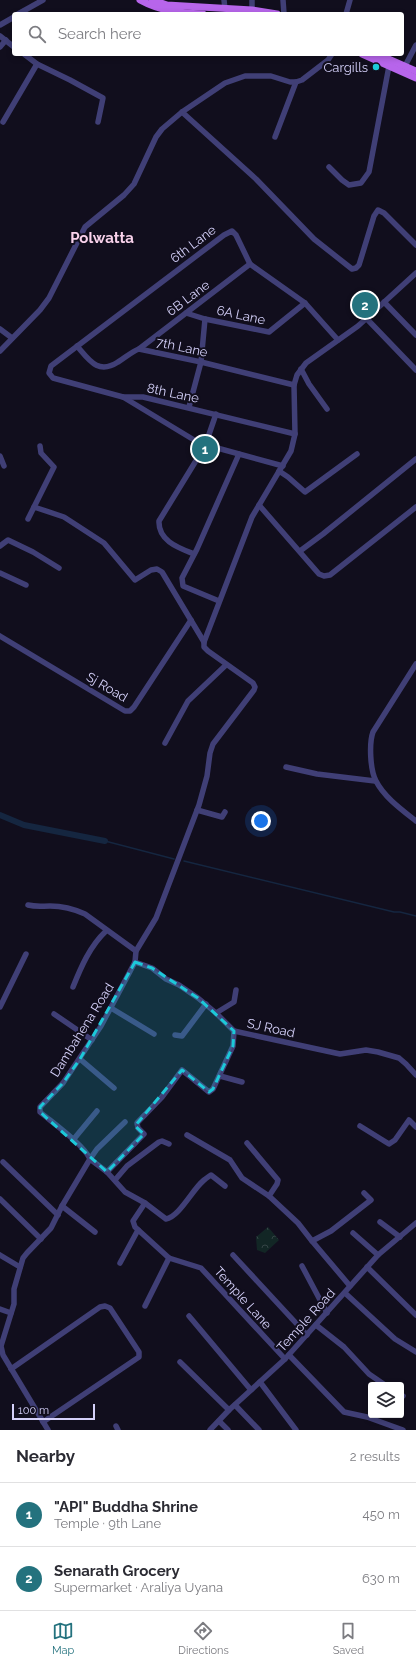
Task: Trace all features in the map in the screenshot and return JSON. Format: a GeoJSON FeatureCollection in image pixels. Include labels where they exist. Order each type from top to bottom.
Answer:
{"type":"FeatureCollection","features":[{"type":"Feature","properties":{"kind":"main road"},"geometry":{"type":"LineString","coordinates":[[140,0],[151,7],[174,12]]}},
{"type":"Feature","properties":{"kind":"main road"},"geometry":{"type":"LineString","coordinates":[[152,0],[167,5],[264,12]]}},
{"type":"Feature","properties":{"kind":"main road"},"geometry":{"type":"LineString","coordinates":[[366,56],[416,78]]}},
{"type":"Feature","properties":{"kind":"main road"},"geometry":{"type":"LineString","coordinates":[[382,56],[416,71]]}},
{"type":"Feature","properties":{"kind":"street"},"geometry":{"type":"LineString","coordinates":[[22,12],[43,0]]}},
{"type":"Feature","properties":{"kind":"street"},"geometry":{"type":"LineString","coordinates":[[224,0],[225,9]]}},
{"type":"Feature","properties":{"kind":"street"},"geometry":{"type":"LineString","coordinates":[[252,0],[252,10]]}},
{"type":"Feature","properties":{"kind":"street"},"geometry":{"type":"LineString","coordinates":[[283,0],[284,12]]}},
{"type":"Feature","properties":{"kind":"street"},"geometry":{"type":"LineString","coordinates":[[347,12],[350,0]]}},
{"type":"Feature","properties":{"kind":"street"},"geometry":{"type":"LineString","coordinates":[[0,25],[12,17]]}},
{"type":"Feature","properties":{"kind":"street"},"geometry":{"type":"LineString","coordinates":[[0,36],[12,45]]}},
{"type":"Feature","properties":{"kind":"street"},"geometry":{"type":"LineString","coordinates":[[0,47],[6,40]]}},
{"type":"Feature","properties":{"kind":"street"},"geometry":{"type":"LineString","coordinates":[[405,66],[416,45]]}},
{"type":"Feature","properties":{"kind":"street"},"geometry":{"type":"LineString","coordinates":[[27,56],[37,64],[103,98],[98,122]]}},
{"type":"Feature","properties":{"kind":"street"},"geometry":{"type":"LineString","coordinates":[[0,351],[40,310],[49,298],[85,227],[124,195],[134,184],[156,137],[162,129],[182,112],[225,83],[245,76],[271,76],[290,82],[296,82],[302,80],[328,60],[331,56]]}},
{"type":"Feature","properties":{"kind":"street"},"geometry":{"type":"LineString","coordinates":[[3,122],[37,64]]}},
{"type":"Feature","properties":{"kind":"street"},"geometry":{"type":"LineString","coordinates":[[329,167],[342,180],[350,185],[361,183],[369,172],[389,66]]}},
{"type":"Feature","properties":{"kind":"street"},"geometry":{"type":"LineString","coordinates":[[276,137],[296,82]]}},
{"type":"Feature","properties":{"kind":"street"},"geometry":{"type":"LineString","coordinates":[[182,112],[256,179],[314,239],[352,269],[359,265],[374,216],[378,210],[384,213],[416,245]]}},
{"type":"Feature","properties":{"kind":"street","name":"6th Lane"},"geometry":{"type":"LineString","coordinates":[[49,373],[51,366],[229,232],[234,233],[250,264],[305,303],[338,340]]}},
{"type":"Feature","properties":{"kind":"street","name":"6B Lane"},"geometry":{"type":"LineString","coordinates":[[139,349],[250,264]]}},
{"type":"Feature","properties":{"kind":"street"},"geometry":{"type":"LineString","coordinates":[[204,642],[252,517],[291,451],[295,434],[294,385],[297,375],[306,363],[358,326],[416,274]]}},
{"type":"Feature","properties":{"kind":"street"},"geometry":{"type":"LineString","coordinates":[[384,302],[416,335]]}},
{"type":"Feature","properties":{"kind":"street","name":"6A Lane"},"geometry":{"type":"LineString","coordinates":[[186,313],[205,319],[269,332],[305,303]]}},
{"type":"Feature","properties":{"kind":"street"},"geometry":{"type":"LineString","coordinates":[[366,318],[416,370]]}},
{"type":"Feature","properties":{"kind":"street"},"geometry":{"type":"LineString","coordinates":[[190,407],[201,362],[205,319]]}},
{"type":"Feature","properties":{"kind":"street"},"geometry":{"type":"LineString","coordinates":[[0,329],[12,338]]}},
{"type":"Feature","properties":{"kind":"street","name":"7th Lane"},"geometry":{"type":"LineString","coordinates":[[77,346],[95,365],[101,368],[117,363],[139,349],[201,362],[294,385]]}},
{"type":"Feature","properties":{"kind":"street"},"geometry":{"type":"LineString","coordinates":[[301,369],[309,384],[327,409]]}},
{"type":"Feature","properties":{"kind":"street","name":"8th Lane"},"geometry":{"type":"LineString","coordinates":[[49,373],[53,378],[123,396],[143,397],[190,407],[295,434]]}},
{"type":"Feature","properties":{"kind":"street"},"geometry":{"type":"LineString","coordinates":[[123,396],[205,446],[283,466]]}},
{"type":"Feature","properties":{"kind":"street"},"geometry":{"type":"LineString","coordinates":[[194,554],[174,546],[166,539],[159,526],[159,521],[205,446],[216,414]]}},
{"type":"Feature","properties":{"kind":"street"},"geometry":{"type":"LineString","coordinates":[[28,519],[54,467],[41,453],[40,446]]}},
{"type":"Feature","properties":{"kind":"street"},"geometry":{"type":"LineString","coordinates":[[219,601],[183,586],[182,578],[239,454]]}},
{"type":"Feature","properties":{"kind":"street"},"geometry":{"type":"LineString","coordinates":[[279,471],[305,492],[357,454]]}},
{"type":"Feature","properties":{"kind":"street"},"geometry":{"type":"LineString","coordinates":[[0,456],[4,466]]}},
{"type":"Feature","properties":{"kind":"street"},"geometry":{"type":"LineString","coordinates":[[300,551],[416,459]]}},
{"type":"Feature","properties":{"kind":"street"},"geometry":{"type":"LineString","coordinates":[[259,505],[319,574],[324,576],[330,575],[416,507]]}},
{"type":"Feature","properties":{"kind":"street"},"geometry":{"type":"LineString","coordinates":[[34,507],[64,517],[104,543],[135,580],[151,570],[157,569],[162,572],[204,642],[204,647],[226,665],[188,701],[165,744]]}},
{"type":"Feature","properties":{"kind":"street"},"geometry":{"type":"LineString","coordinates":[[0,545],[8,540],[33,552],[59,568]]}},
{"type":"Feature","properties":{"kind":"street"},"geometry":{"type":"LineString","coordinates":[[0,573],[26,585]]}},
{"type":"Feature","properties":{"kind":"street","name":"Sj Road"},"geometry":{"type":"LineString","coordinates":[[0,636],[125,711],[130,711],[191,620]]}},
{"type":"Feature","properties":{"kind":"street"},"geometry":{"type":"LineString","coordinates":[[416,664],[373,732],[370,740],[370,751],[375,781],[384,793],[416,821]]}},
{"type":"Feature","properties":{"kind":"street","name":"Dambahena Road"},"geometry":{"type":"LineString","coordinates":[[225,1186],[211,1175],[202,1181],[183,1205],[166,1219],[144,1203],[125,1192],[107,1172],[90,1159],[88,1154],[40,1112],[40,1107],[63,1083],[112,1008],[135,962],[136,952],[156,918],[197,810],[207,776],[210,753],[213,744],[254,690],[255,686],[253,683],[226,665]]}},
{"type":"Feature","properties":{"kind":"street"},"geometry":{"type":"LineString","coordinates":[[286,767],[317,774],[375,781]]}},
{"type":"Feature","properties":{"kind":"street"},"geometry":{"type":"LineString","coordinates":[[197,810],[222,817],[225,812]]}},
{"type":"Feature","properties":{"kind":"street"},"geometry":{"type":"LineString","coordinates":[[28,905],[38,908],[50,906],[76,910],[85,914],[136,952]]}},
{"type":"Feature","properties":{"kind":"street"},"geometry":{"type":"LineString","coordinates":[[73,987],[82,964],[100,936],[106,931]]}},
{"type":"Feature","properties":{"kind":"street"},"geometry":{"type":"LineString","coordinates":[[0,1007],[26,954]]}},
{"type":"Feature","properties":{"kind":"street","name":"SJ Road"},"geometry":{"type":"LineString","coordinates":[[135,962],[152,968],[166,979],[179,985],[206,1004],[234,1031],[340,1054],[366,1050],[378,1052],[399,1058],[416,1075]]}},
{"type":"Feature","properties":{"kind":"street"},"geometry":{"type":"LineString","coordinates":[[216,1013],[234,1002],[236,990]]}},
{"type":"Feature","properties":{"kind":"street"},"geometry":{"type":"LineString","coordinates":[[175,1035],[182,1036],[206,1004]]}},
{"type":"Feature","properties":{"kind":"street"},"geometry":{"type":"LineString","coordinates":[[112,1008],[154,1034]]}},
{"type":"Feature","properties":{"kind":"street"},"geometry":{"type":"LineString","coordinates":[[54,1014],[92,1040]]}},
{"type":"Feature","properties":{"kind":"street"},"geometry":{"type":"LineString","coordinates":[[107,1172],[144,1134],[138,1128],[137,1123],[162,1097],[182,1070],[209,1092],[213,1089],[233,1046],[234,1031]]}},
{"type":"Feature","properties":{"kind":"street"},"geometry":{"type":"LineString","coordinates":[[80,1059],[114,1088]]}},
{"type":"Feature","properties":{"kind":"street"},"geometry":{"type":"LineString","coordinates":[[220,1076],[242,1082]]}},
{"type":"Feature","properties":{"kind":"street"},"geometry":{"type":"LineString","coordinates":[[73,1140],[97,1111]]}},
{"type":"Feature","properties":{"kind":"street"},"geometry":{"type":"LineString","coordinates":[[360,1126],[389,1144],[395,1140],[409,1120],[416,1127]]}},
{"type":"Feature","properties":{"kind":"street"},"geometry":{"type":"LineString","coordinates":[[48,1430],[11,1369],[1,1356],[1,1346],[14,1304],[14,1289],[20,1267],[27,1253],[51,1228],[62,1206],[97,1149],[125,1122]]}},
{"type":"Feature","properties":{"kind":"street"},"geometry":{"type":"LineString","coordinates":[[187,1135],[230,1160],[242,1178],[269,1196],[298,1223],[350,1286]]}},
{"type":"Feature","properties":{"kind":"street"},"geometry":{"type":"LineString","coordinates":[[115,1180],[127,1166],[159,1142],[162,1141],[169,1144]]}},
{"type":"Feature","properties":{"kind":"street"},"geometry":{"type":"LineString","coordinates":[[247,1143],[278,1180],[269,1196]]}},
{"type":"Feature","properties":{"kind":"street"},"geometry":{"type":"LineString","coordinates":[[3,1162],[58,1215]]}},
{"type":"Feature","properties":{"kind":"street"},"geometry":{"type":"LineString","coordinates":[[312,1241],[331,1231],[371,1200],[364,1193]]}},
{"type":"Feature","properties":{"kind":"street"},"geometry":{"type":"LineString","coordinates":[[0,1199],[41,1239]]}},
{"type":"Feature","properties":{"kind":"street"},"geometry":{"type":"LineString","coordinates":[[144,1203],[133,1221],[138,1230],[168,1258],[145,1306]]}},
{"type":"Feature","properties":{"kind":"street"},"geometry":{"type":"LineString","coordinates":[[62,1206],[95,1232]]}},
{"type":"Feature","properties":{"kind":"street"},"geometry":{"type":"LineString","coordinates":[[380,1222],[400,1237]]}},
{"type":"Feature","properties":{"kind":"street","name":"Temple Road"},"geometry":{"type":"LineString","coordinates":[[210,1430],[229,1410],[287,1357],[378,1255],[415,1226]]}},
{"type":"Feature","properties":{"kind":"street"},"geometry":{"type":"LineString","coordinates":[[120,1263],[138,1230]]}},
{"type":"Feature","properties":{"kind":"street"},"geometry":{"type":"LineString","coordinates":[[353,1232],[378,1255]]}},
{"type":"Feature","properties":{"kind":"street"},"geometry":{"type":"LineString","coordinates":[[0,1255],[20,1267]]}},
{"type":"Feature","properties":{"kind":"street"},"geometry":{"type":"LineString","coordinates":[[233,1255],[307,1335]]}},
{"type":"Feature","properties":{"kind":"street","name":"Temple Lane"},"geometry":{"type":"LineString","coordinates":[[168,1258],[201,1268],[287,1357],[344,1412],[367,1417],[403,1430]]}},
{"type":"Feature","properties":{"kind":"street"},"geometry":{"type":"LineString","coordinates":[[302,1266],[327,1313]]}},
{"type":"Feature","properties":{"kind":"street"},"geometry":{"type":"LineString","coordinates":[[367,1267],[416,1315]]}},
{"type":"Feature","properties":{"kind":"street"},"geometry":{"type":"LineString","coordinates":[[345,1293],[395,1339],[416,1352]]}},
{"type":"Feature","properties":{"kind":"street"},"geometry":{"type":"LineString","coordinates":[[11,1369],[100,1307],[105,1306],[110,1308],[139,1352],[139,1357],[43,1422]]}},
{"type":"Feature","properties":{"kind":"street"},"geometry":{"type":"LineString","coordinates":[[0,1310],[11,1313]]}},
{"type":"Feature","properties":{"kind":"street"},"geometry":{"type":"LineString","coordinates":[[189,1316],[251,1390]]}},
{"type":"Feature","properties":{"kind":"street"},"geometry":{"type":"LineString","coordinates":[[316,1325],[344,1347],[369,1374],[381,1382]]}},
{"type":"Feature","properties":{"kind":"street"},"geometry":{"type":"LineString","coordinates":[[180,1362],[229,1410]]}},
{"type":"Feature","properties":{"kind":"street"},"geometry":{"type":"LineString","coordinates":[[260,1382],[296,1430]]}},
{"type":"Feature","properties":{"kind":"street"},"geometry":{"type":"LineString","coordinates":[[235,1405],[259,1430]]}},
{"type":"Feature","properties":{"kind":"street"},"geometry":{"type":"LineString","coordinates":[[219,1421],[228,1430]]}},
{"type":"Feature","properties":{"kind":"highlighted area"},"geometry":{"type":"Polygon","coordinates":[[[135,962],[152,968],[198,998],[234,1031],[233,1046],[213,1089],[209,1092],[182,1070],[135,1126],[144,1134],[107,1172],[40,1112],[40,1107],[63,1083],[80,1059],[135,962]]]}},
{"type":"Feature","properties":{"kind":"green space"},"geometry":{"type":"Polygon","coordinates":[[[268,1227],[279,1240],[265,1253],[257,1250],[256,1237],[268,1227]]]}},
{"type":"Feature","properties":{"kind":"waterway"},"geometry":{"type":"LineString","coordinates":[[0,815],[24,825],[105,841]]}},
{"type":"Feature","properties":{"kind":"waterway"},"geometry":{"type":"LineString","coordinates":[[105,841],[174,859]]}},
{"type":"Feature","properties":{"kind":"waterway"},"geometry":{"type":"LineString","coordinates":[[184,861],[416,916]]}},
{"type":"Feature","properties":{"kind":"place","name":"Cargills"},"geometry":{"type":"Point","coordinates":[376,67]}},
{"type":"Feature","properties":{"kind":"place","name":"Senarath Grocery"},"geometry":{"type":"Point","coordinates":[365,305]}},
{"type":"Feature","properties":{"kind":"place","name":"\"API\" Buddha Shrine"},"geometry":{"type":"Point","coordinates":[205,449]}},
{"type":"Feature","properties":{"kind":"district","name":"Polwatta"},"geometry":{"type":"Point","coordinates":[102,238]}}]}
